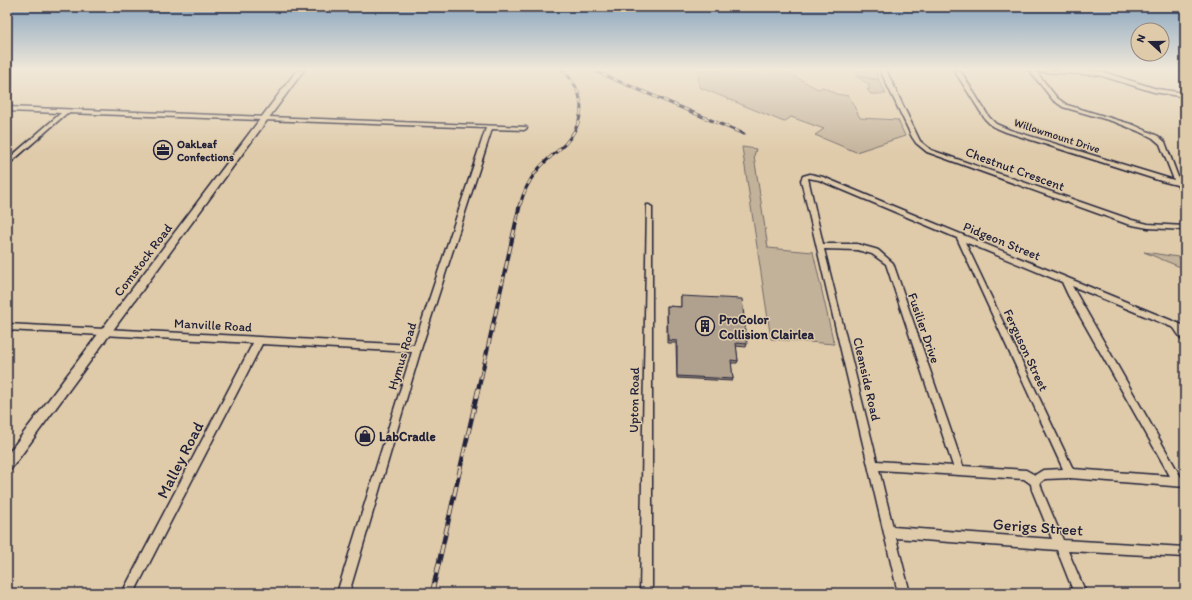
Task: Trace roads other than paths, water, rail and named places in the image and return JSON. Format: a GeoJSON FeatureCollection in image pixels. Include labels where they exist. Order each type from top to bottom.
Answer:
{"type":"FeatureCollection","features":[{"type":"Feature","properties":{"kind":"street","name":"Comstock Road"},"geometry":{"type":"LineString","coordinates":[[7,465],[280,98]]}},
{"type":"Feature","properties":{"kind":"street","name":"Chestnut Crescent"},"geometry":{"type":"LineString","coordinates":[[896,98],[918,142],[929,151],[1130,222],[1148,226],[1185,228]]}},
{"type":"Feature","properties":{"kind":"street","name":"Willowmount Drive"},"geometry":{"type":"LineString","coordinates":[[974,98],[987,118],[994,125],[1008,131],[1163,180],[1178,183]]}},
{"type":"Feature","properties":{"kind":"street"},"geometry":{"type":"LineString","coordinates":[[1054,98],[1065,106],[1144,131],[1159,138],[1163,143],[1178,183],[1185,192]]}},
{"type":"Feature","properties":{"kind":"street"},"geometry":{"type":"LineString","coordinates":[[7,109],[524,128]]}},
{"type":"Feature","properties":{"kind":"street"},"geometry":{"type":"LineString","coordinates":[[7,163],[65,112]]}},
{"type":"Feature","properties":{"kind":"street","name":"Hymus Road"},"geometry":{"type":"LineString","coordinates":[[343,593],[417,349],[489,127]]}},
{"type":"Feature","properties":{"kind":"street","name":"Pidgeon Street"},"geometry":{"type":"LineString","coordinates":[[810,176],[821,178],[960,237],[1181,327]]}},
{"type":"Feature","properties":{"kind":"street","name":"Cleanside Road"},"geometry":{"type":"LineString","coordinates":[[810,176],[805,177],[804,180],[904,593]]}},
{"type":"Feature","properties":{"kind":"street","name":"Upton Road"},"geometry":{"type":"LineString","coordinates":[[646,593],[645,493],[648,384],[649,207]]}},
{"type":"Feature","properties":{"kind":"street","name":"Ferguson Street"},"geometry":{"type":"LineString","coordinates":[[960,237],[966,253],[1070,474]]}},
{"type":"Feature","properties":{"kind":"street","name":"Fusilier Drive"},"geometry":{"type":"LineString","coordinates":[[821,246],[858,247],[875,252],[889,263],[959,470]]}},
{"type":"Feature","properties":{"kind":"street"},"geometry":{"type":"LineString","coordinates":[[1065,280],[1072,295],[1181,482]]}},
{"type":"Feature","properties":{"kind":"street","name":"Manville Road"},"geometry":{"type":"LineString","coordinates":[[7,327],[417,349]]}},
{"type":"Feature","properties":{"kind":"street"},"geometry":{"type":"LineString","coordinates":[[1181,327],[1185,338]]}},
{"type":"Feature","properties":{"kind":"street","name":"Malley Road"},"geometry":{"type":"LineString","coordinates":[[128,593],[259,340]]}},
{"type":"Feature","properties":{"kind":"street"},"geometry":{"type":"LineString","coordinates":[[873,464],[1026,475],[1036,485],[1080,593]]}},
{"type":"Feature","properties":{"kind":"street"},"geometry":{"type":"LineString","coordinates":[[1036,485],[1043,475],[1070,474],[1181,482]]}},
{"type":"Feature","properties":{"kind":"street","name":"Gerigs Street"},"geometry":{"type":"LineString","coordinates":[[889,532],[1185,552]]}},
{"type":"Feature","properties":{"kind":"railway"},"geometry":{"type":"LineString","coordinates":[[520,205],[526,188],[533,176],[542,164],[565,144],[572,135],[580,116],[580,98]]}},
{"type":"Feature","properties":{"kind":"railway"},"geometry":{"type":"LineString","coordinates":[[658,98],[744,134]]}},
{"type":"Feature","properties":{"kind":"railway"},"geometry":{"type":"LineString","coordinates":[[481,378],[520,204]]}},
{"type":"Feature","properties":{"kind":"railway"},"geometry":{"type":"LineString","coordinates":[[432,593],[481,377]]}},
{"type":"Feature","properties":{"kind":"place","name":"OakLeaf Confections"},"geometry":{"type":"Point","coordinates":[163,150]}},
{"type":"Feature","properties":{"kind":"place","name":"ProColor Collision Clairlea"},"geometry":{"type":"Point","coordinates":[705,326]}},
{"type":"Feature","properties":{"kind":"place","name":"LabCradle"},"geometry":{"type":"Point","coordinates":[365,436]}}]}
